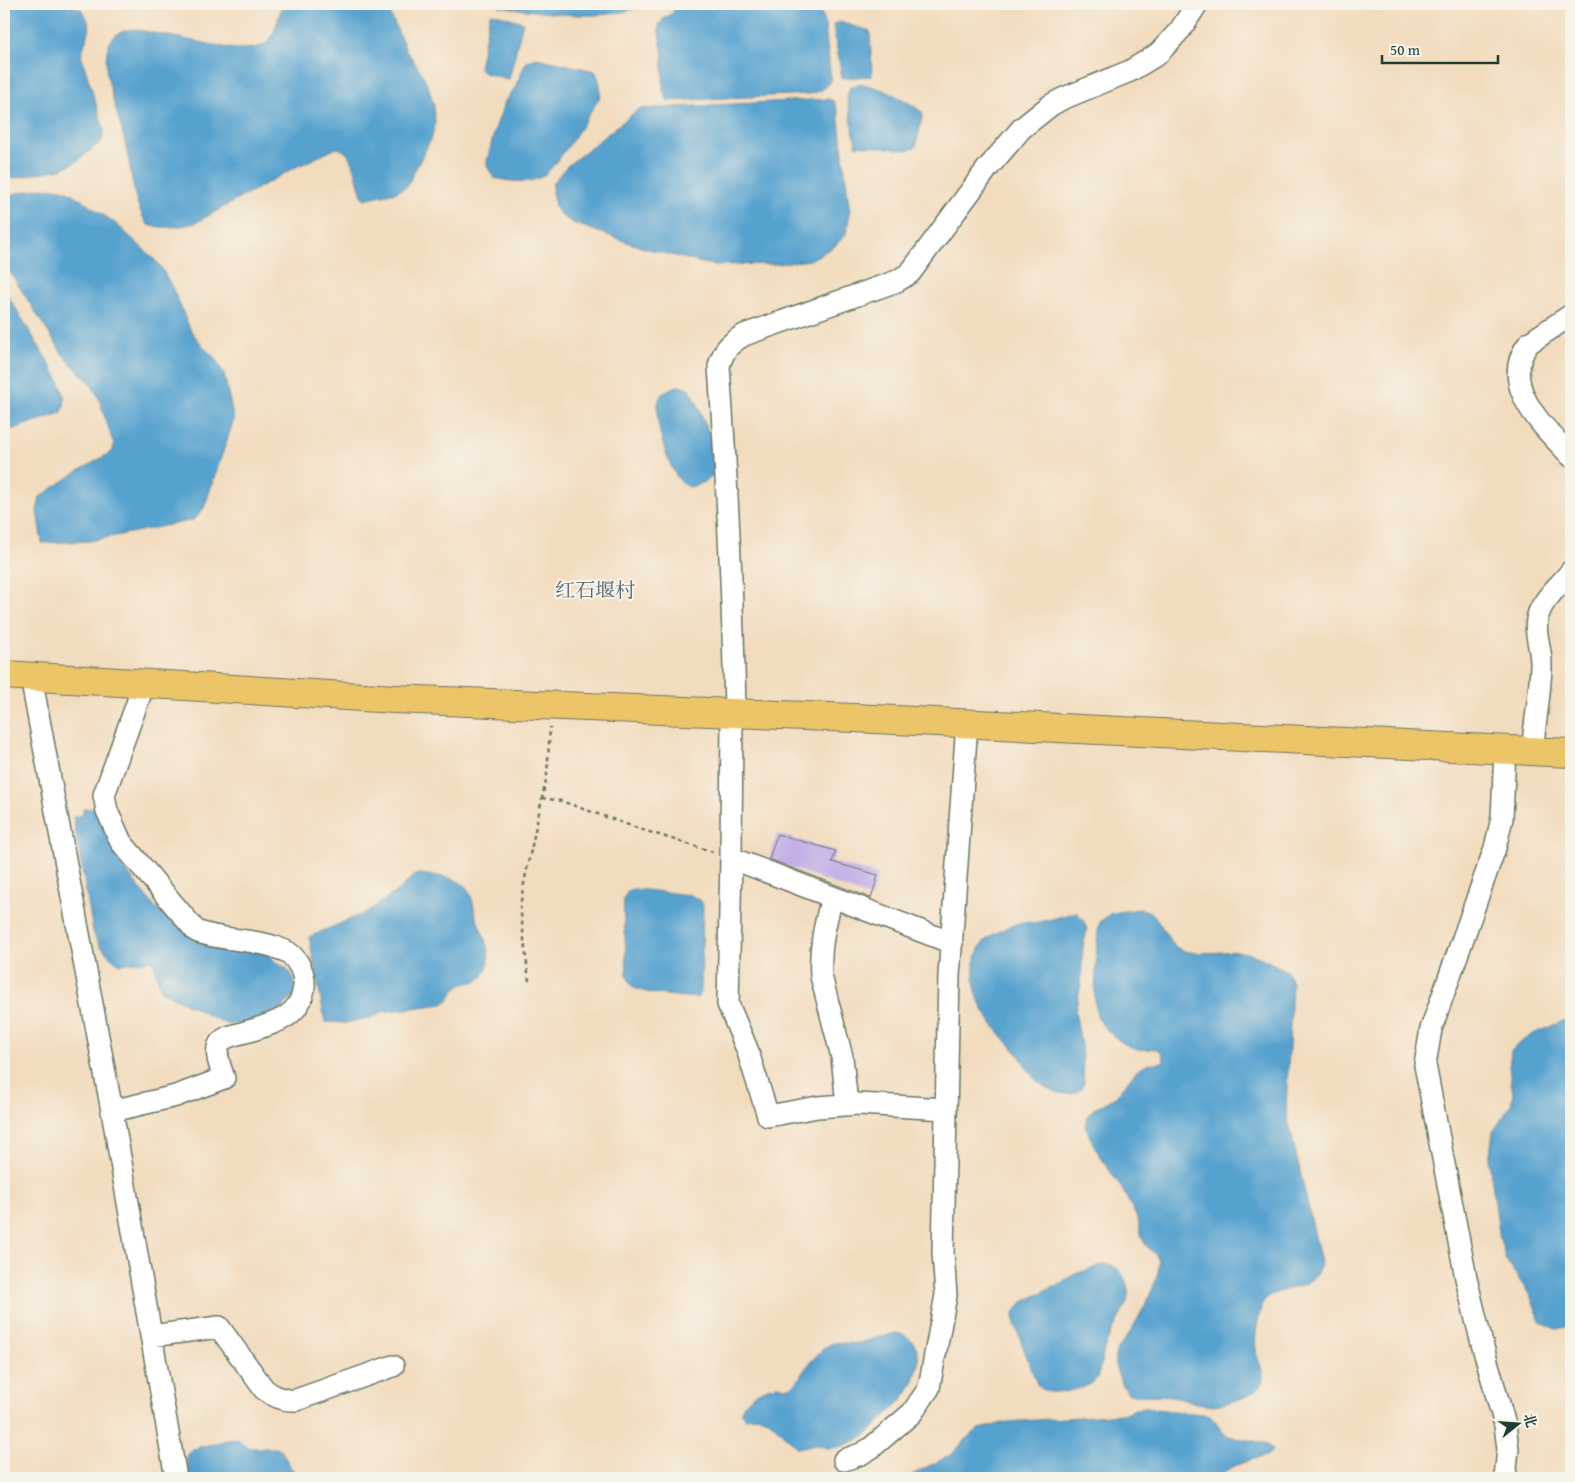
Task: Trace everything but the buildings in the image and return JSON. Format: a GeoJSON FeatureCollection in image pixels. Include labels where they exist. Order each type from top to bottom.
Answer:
{"type":"FeatureCollection","features":[{"type":"Feature","properties":{"kind":"highway"},"geometry":{"type":"LineString","coordinates":[[4,675],[395,699],[967,723],[1571,753]]}},
{"type":"Feature","properties":{"kind":"street"},"geometry":{"type":"LineString","coordinates":[[946,1109],[847,1104],[768,1116],[747,1049],[728,1004],[733,713],[732,594],[719,366],[723,352],[732,342],[744,336],[897,281],[910,273],[987,169],[1022,128],[1062,99],[1130,71],[1158,54],[1180,30],[1197,4]]}},
{"type":"Feature","properties":{"kind":"street"},"geometry":{"type":"LineString","coordinates":[[1571,315],[1529,343],[1524,349],[1518,372],[1518,380],[1534,414],[1571,456]]}},
{"type":"Feature","properties":{"kind":"street"},"geometry":{"type":"LineString","coordinates":[[1532,751],[1542,664],[1535,626],[1545,601],[1571,571]]}},
{"type":"Feature","properties":{"kind":"street"},"geometry":{"type":"LineString","coordinates":[[31,677],[112,1111],[176,1478]]}},
{"type":"Feature","properties":{"kind":"street"},"geometry":{"type":"LineString","coordinates":[[112,1111],[176,1096],[224,1078],[217,1051],[219,1043],[226,1038],[288,1016],[300,1004],[304,983],[298,962],[285,951],[259,942],[206,935],[196,931],[121,842],[107,811],[104,796],[144,684]]}},
{"type":"Feature","properties":{"kind":"street"},"geometry":{"type":"LineString","coordinates":[[844,1460],[871,1448],[912,1413],[929,1388],[946,1296],[943,1253],[952,943],[967,723]]}},
{"type":"Feature","properties":{"kind":"street"},"geometry":{"type":"LineString","coordinates":[[1505,750],[1502,818],[1495,848],[1431,1029],[1425,1065],[1466,1278],[1505,1425],[1508,1449],[1505,1478]]}},
{"type":"Feature","properties":{"kind":"street"},"geometry":{"type":"LineString","coordinates":[[731,858],[952,943]]}},
{"type":"Feature","properties":{"kind":"street"},"geometry":{"type":"LineString","coordinates":[[832,897],[822,936],[820,963],[842,1057],[847,1104]]}},
{"type":"Feature","properties":{"kind":"street"},"geometry":{"type":"LineString","coordinates":[[151,1336],[219,1327],[264,1389],[270,1395],[287,1400],[296,1400],[394,1366]]}},
{"type":"Feature","properties":{"kind":"path"},"geometry":{"type":"LineString","coordinates":[[529,981],[520,906],[524,878],[547,775],[551,705]]}},
{"type":"Feature","properties":{"kind":"path"},"geometry":{"type":"LineString","coordinates":[[542,798],[561,801],[731,858]]}},
{"type":"Feature","properties":{"kind":"water"},"geometry":{"type":"Polygon","coordinates":[[[4,4],[47,4],[71,6],[81,9],[87,18],[90,28],[81,55],[104,130],[102,141],[76,162],[61,169],[4,180],[4,4]]]}},
{"type":"Feature","properties":{"kind":"water"},"geometry":{"type":"Polygon","coordinates":[[[283,4],[386,4],[406,50],[422,73],[434,105],[435,124],[432,137],[407,186],[396,192],[364,199],[349,156],[337,148],[294,168],[195,223],[172,227],[148,225],[136,199],[125,142],[107,74],[106,61],[111,40],[124,31],[134,29],[234,49],[258,47],[270,40],[283,4]]]}},
{"type":"Feature","properties":{"kind":"water"},"geometry":{"type":"Polygon","coordinates":[[[497,4],[647,4],[612,14],[574,15],[499,6],[497,4]]]}},
{"type":"Feature","properties":{"kind":"water"},"geometry":{"type":"Polygon","coordinates":[[[671,4],[805,4],[821,13],[824,18],[831,80],[821,90],[809,94],[668,101],[663,91],[663,55],[659,25],[664,18],[673,13],[674,10],[671,4]]]}},
{"type":"Feature","properties":{"kind":"water"},"geometry":{"type":"Polygon","coordinates":[[[493,13],[523,22],[509,79],[484,73],[479,67],[490,14],[493,13]]]}},
{"type":"Feature","properties":{"kind":"water"},"geometry":{"type":"Polygon","coordinates":[[[839,22],[870,31],[872,76],[842,78],[833,25],[839,22]]]}},
{"type":"Feature","properties":{"kind":"water"},"geometry":{"type":"Polygon","coordinates":[[[536,58],[595,71],[600,85],[599,99],[562,155],[546,174],[528,181],[494,178],[487,166],[487,161],[495,129],[505,101],[515,88],[526,62],[536,58]]]}},
{"type":"Feature","properties":{"kind":"water"},"geometry":{"type":"Polygon","coordinates":[[[863,84],[894,95],[923,113],[916,147],[907,150],[856,145],[847,97],[850,87],[863,84]]]}},
{"type":"Feature","properties":{"kind":"water"},"geometry":{"type":"Polygon","coordinates":[[[828,99],[834,101],[838,112],[850,214],[846,234],[835,246],[810,260],[778,264],[714,265],[702,263],[644,248],[573,223],[563,217],[556,209],[552,193],[553,182],[567,166],[639,109],[828,99]]]}},
{"type":"Feature","properties":{"kind":"water"},"geometry":{"type":"Polygon","coordinates":[[[41,188],[68,191],[115,223],[152,257],[161,267],[172,287],[191,331],[215,358],[224,374],[233,422],[204,508],[195,519],[90,541],[42,543],[37,511],[40,497],[72,475],[113,451],[114,445],[98,396],[91,384],[63,355],[4,263],[4,196],[41,188]]]}},
{"type":"Feature","properties":{"kind":"water"},"geometry":{"type":"Polygon","coordinates":[[[4,289],[56,375],[65,399],[61,413],[4,432],[4,289]]]}},
{"type":"Feature","properties":{"kind":"water"},"geometry":{"type":"Polygon","coordinates":[[[679,386],[686,387],[693,393],[711,439],[717,464],[714,473],[708,480],[689,487],[677,477],[673,470],[664,448],[658,423],[657,412],[662,394],[679,386]]]}},
{"type":"Feature","properties":{"kind":"water"},"geometry":{"type":"Polygon","coordinates":[[[96,808],[119,862],[155,907],[199,942],[267,953],[291,973],[294,980],[295,994],[280,1010],[242,1025],[224,1023],[161,991],[153,960],[120,964],[104,950],[93,931],[73,817],[83,815],[83,809],[96,808]]]}},
{"type":"Feature","properties":{"kind":"water"},"geometry":{"type":"Polygon","coordinates":[[[415,875],[451,878],[464,885],[470,893],[475,914],[489,953],[489,960],[484,974],[476,981],[458,987],[443,1004],[382,1012],[370,1018],[346,1023],[325,1022],[309,937],[367,912],[400,889],[415,875]]]}},
{"type":"Feature","properties":{"kind":"water"},"geometry":{"type":"Polygon","coordinates":[[[635,889],[690,895],[700,900],[703,906],[701,993],[697,998],[646,992],[633,987],[630,983],[627,976],[623,899],[628,891],[635,889]]]}},
{"type":"Feature","properties":{"kind":"water"},"geometry":{"type":"Polygon","coordinates":[[[1140,909],[1153,914],[1169,939],[1179,949],[1193,953],[1241,952],[1253,955],[1287,971],[1292,983],[1286,1110],[1321,1262],[1317,1272],[1311,1279],[1304,1284],[1278,1292],[1262,1305],[1256,1341],[1257,1355],[1263,1373],[1261,1386],[1238,1400],[1219,1404],[1204,1405],[1171,1396],[1129,1394],[1121,1382],[1115,1366],[1117,1350],[1129,1334],[1153,1288],[1159,1261],[1143,1240],[1138,1220],[1119,1184],[1097,1151],[1086,1123],[1089,1113],[1114,1097],[1138,1069],[1145,1065],[1164,1061],[1160,1051],[1157,1049],[1141,1050],[1131,1047],[1108,1031],[1099,1020],[1095,1003],[1097,945],[1100,922],[1111,913],[1140,909]]]}},
{"type":"Feature","properties":{"kind":"water"},"geometry":{"type":"Polygon","coordinates":[[[1076,912],[1084,920],[1087,930],[1083,946],[1081,984],[1075,1011],[1081,1044],[1084,1083],[1076,1093],[1070,1094],[1056,1092],[1038,1082],[1018,1054],[993,1025],[977,994],[974,982],[974,968],[981,945],[996,933],[1019,923],[1043,921],[1076,912]]]}},
{"type":"Feature","properties":{"kind":"water"},"geometry":{"type":"Polygon","coordinates":[[[1563,1021],[1571,1021],[1571,1326],[1556,1329],[1541,1322],[1531,1297],[1506,1260],[1500,1239],[1489,1160],[1493,1132],[1511,1105],[1513,1094],[1509,1067],[1511,1051],[1533,1034],[1563,1021]]]}},
{"type":"Feature","properties":{"kind":"water"},"geometry":{"type":"Polygon","coordinates":[[[1105,1264],[1114,1266],[1121,1273],[1126,1282],[1128,1298],[1126,1306],[1107,1342],[1097,1378],[1089,1385],[1076,1390],[1045,1391],[1037,1384],[1015,1325],[1014,1312],[1023,1302],[1075,1274],[1105,1264]]]}},
{"type":"Feature","properties":{"kind":"water"},"geometry":{"type":"Polygon","coordinates":[[[897,1333],[907,1337],[914,1343],[918,1351],[919,1360],[915,1378],[905,1396],[868,1433],[856,1441],[832,1448],[814,1445],[797,1448],[768,1419],[759,1416],[746,1418],[741,1413],[745,1403],[759,1392],[776,1386],[787,1387],[794,1385],[809,1364],[828,1345],[833,1343],[854,1344],[897,1333]]]}},
{"type":"Feature","properties":{"kind":"water"},"geometry":{"type":"Polygon","coordinates":[[[1146,1408],[1210,1415],[1229,1436],[1260,1442],[1272,1451],[1264,1457],[1250,1460],[1226,1470],[1213,1478],[906,1478],[952,1454],[971,1434],[980,1429],[1007,1422],[1123,1414],[1136,1409],[1146,1408]]]}},
{"type":"Feature","properties":{"kind":"water"},"geometry":{"type":"Polygon","coordinates":[[[237,1439],[250,1448],[276,1448],[281,1450],[291,1468],[302,1478],[190,1478],[187,1459],[193,1449],[237,1439]]]}},
{"type":"Feature","properties":{"kind":"district","name":"红石堰村"},"geometry":{"type":"Point","coordinates":[595,589]}}]}
